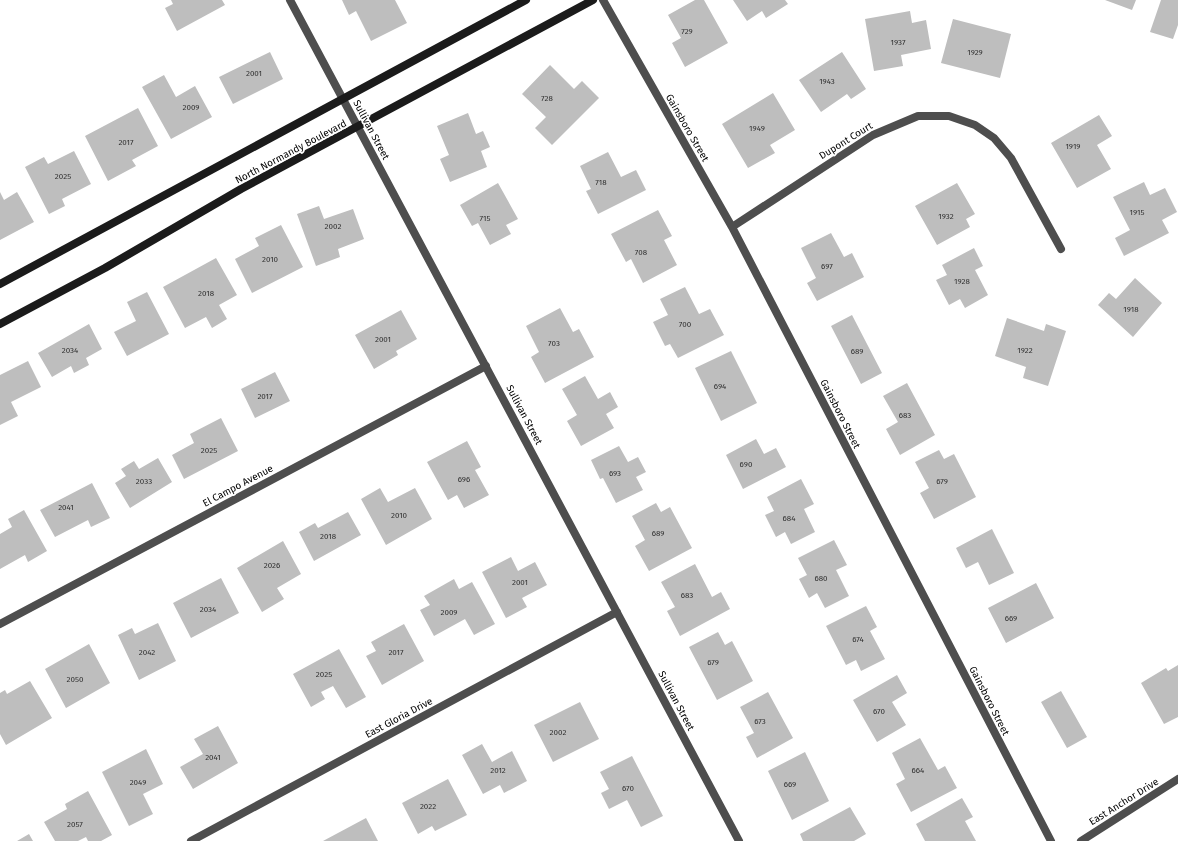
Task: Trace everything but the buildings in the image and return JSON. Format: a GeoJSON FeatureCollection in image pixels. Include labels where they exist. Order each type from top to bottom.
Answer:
{"type":"FeatureCollection","features":[{"type":"Feature","properties":{"kind":"street","name":"Sullivan Street"},"geometry":{"type":"LineString","coordinates":[[290,0],[739,841]]}},
{"type":"Feature","properties":{"kind":"street"},"geometry":{"type":"LineString","coordinates":[[0,284],[526,0]]}},
{"type":"Feature","properties":{"kind":"street","name":"North Normandy Boulevard"},"geometry":{"type":"LineString","coordinates":[[0,324],[106,268],[240,190],[593,0]]}},
{"type":"Feature","properties":{"kind":"street","name":"Gainsboro Street"},"geometry":{"type":"LineString","coordinates":[[603,0],[732,227],[1051,841]]}},
{"type":"Feature","properties":{"kind":"street","name":"Dupont Court"},"geometry":{"type":"LineString","coordinates":[[732,227],[873,135],[918,116],[950,116],[975,125],[994,138],[1010,158],[1061,249]]}},
{"type":"Feature","properties":{"kind":"street","name":"El Campo Avenue"},"geometry":{"type":"LineString","coordinates":[[0,624],[486,366]]}},
{"type":"Feature","properties":{"kind":"street","name":"East Gloria Drive"},"geometry":{"type":"LineString","coordinates":[[191,841],[617,612]]}},
{"type":"Feature","properties":{"kind":"street","name":"East Anchor Drive"},"geometry":{"type":"LineString","coordinates":[[1081,841],[1178,780]]}}]}
